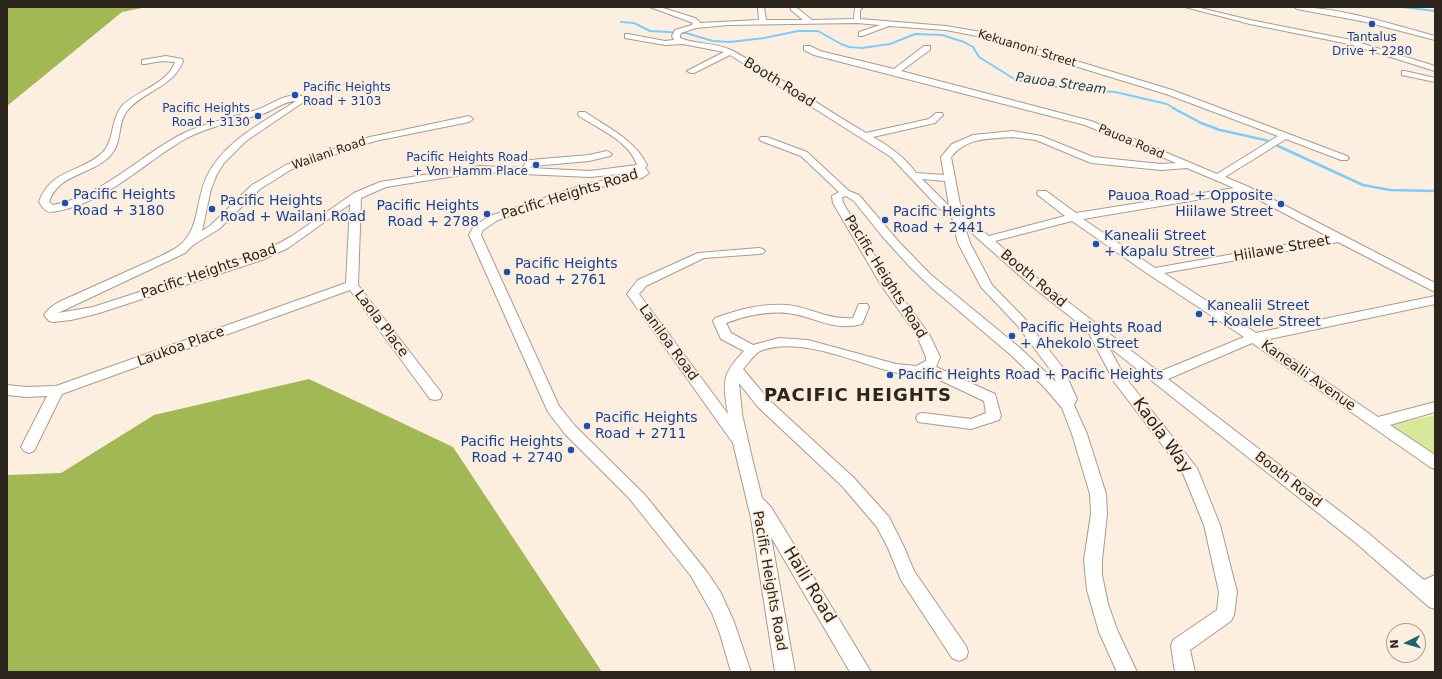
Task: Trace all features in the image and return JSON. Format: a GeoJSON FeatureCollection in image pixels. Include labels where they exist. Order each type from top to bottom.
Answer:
{"type":"FeatureCollection","features":[{"type":"Feature","properties":{"kind":"street"},"geometry":{"type":"LineString","coordinates":[[628,36],[665,43],[679,37],[695,26],[697,22],[693,19],[653,7]]}},
{"type":"Feature","properties":{"kind":"street"},"geometry":{"type":"LineString","coordinates":[[761,7],[762,22]]}},
{"type":"Feature","properties":{"kind":"street"},"geometry":{"type":"LineString","coordinates":[[794,7],[793,9],[809,22]]}},
{"type":"Feature","properties":{"kind":"street"},"geometry":{"type":"LineString","coordinates":[[857,20],[857,9],[860,7]]}},
{"type":"Feature","properties":{"kind":"street"},"geometry":{"type":"LineString","coordinates":[[1188,7],[1250,22],[1351,42],[1435,69]]}},
{"type":"Feature","properties":{"kind":"street"},"geometry":{"type":"LineString","coordinates":[[1297,7],[1367,20],[1435,38]]}},
{"type":"Feature","properties":{"kind":"street","name":"Kekuanoni Street"},"geometry":{"type":"LineString","coordinates":[[695,26],[728,23],[857,20],[946,28],[978,34],[1169,92],[1277,142],[1344,158]]}},
{"type":"Feature","properties":{"kind":"street"},"geometry":{"type":"LineString","coordinates":[[862,34],[892,23]]}},
{"type":"Feature","properties":{"kind":"street","name":"Booth Road"},"geometry":{"type":"LineString","coordinates":[[679,37],[730,52],[794,90],[836,119],[866,136],[894,155],[944,206],[988,240],[1033,282],[1431,591]]}},
{"type":"Feature","properties":{"kind":"street","name":"Pauoa Road"},"geometry":{"type":"LineString","coordinates":[[807,48],[817,53],[1088,123],[1187,166],[1245,189],[1435,288]]}},
{"type":"Feature","properties":{"kind":"street"},"geometry":{"type":"LineString","coordinates":[[895,72],[927,48]]}},
{"type":"Feature","properties":{"kind":"street"},"geometry":{"type":"LineString","coordinates":[[691,71],[730,52]]}},
{"type":"Feature","properties":{"kind":"street","name":"Pacific Heights Road"},"geometry":{"type":"LineString","coordinates":[[145,62],[163,59],[179,61],[177,69],[172,75],[138,96],[124,109],[121,114],[114,145],[107,155],[95,163],[50,186],[44,199],[45,205],[50,209],[68,206],[118,180],[197,130],[263,110],[290,99],[301,100],[297,105],[239,142],[223,158],[214,171],[206,188],[200,224],[188,244],[133,275],[61,306],[53,311],[50,315],[52,318],[80,314],[254,260],[283,247],[356,197],[378,186],[406,180],[480,169],[590,174],[640,168],[644,172],[640,176],[584,188],[534,206],[494,218],[478,228],[475,235],[553,408],[566,426],[630,489],[701,577],[714,599],[726,625],[735,649],[740,672]]}},
{"type":"Feature","properties":{"kind":"street"},"geometry":{"type":"LineString","coordinates":[[1405,73],[1435,80]]}},
{"type":"Feature","properties":{"kind":"street"},"geometry":{"type":"LineString","coordinates":[[582,114],[629,146],[640,159],[642,165],[640,168]]}},
{"type":"Feature","properties":{"kind":"street"},"geometry":{"type":"LineString","coordinates":[[866,136],[932,121],[939,116]]}},
{"type":"Feature","properties":{"kind":"street","name":"Wailani Road"},"geometry":{"type":"LineString","coordinates":[[188,244],[215,226],[256,187],[289,167],[373,139],[469,119]]}},
{"type":"Feature","properties":{"kind":"street"},"geometry":{"type":"LineString","coordinates":[[1067,406],[1070,399],[1058,371],[1022,322],[987,287],[964,243],[949,178],[946,158],[956,146],[976,137],[1013,134],[1038,138],[1092,160],[1161,167],[1187,166]]}},
{"type":"Feature","properties":{"kind":"street"},"geometry":{"type":"LineString","coordinates":[[764,139],[804,154],[846,193]]}},
{"type":"Feature","properties":{"kind":"street"},"geometry":{"type":"LineString","coordinates":[[1217,178],[1277,142]]}},
{"type":"Feature","properties":{"kind":"street"},"geometry":{"type":"LineString","coordinates":[[524,170],[530,163],[589,158],[607,154]]}},
{"type":"Feature","properties":{"kind":"street"},"geometry":{"type":"LineString","coordinates":[[913,176],[949,178]]}},
{"type":"Feature","properties":{"kind":"street"},"geometry":{"type":"LineString","coordinates":[[988,240],[1073,217],[1245,189]]}},
{"type":"Feature","properties":{"kind":"street","name":"Pacific Heights Road"},"geometry":{"type":"LineString","coordinates":[[784,672],[774,596],[733,399],[732,380],[736,369],[744,356],[769,342],[788,341],[818,346],[903,369],[915,370],[927,368],[932,363],[933,358],[929,346],[886,283],[837,200],[836,198],[839,194],[846,193],[852,194],[858,199],[905,256],[937,285],[1009,345],[1056,391],[1073,416],[1099,497],[1100,514],[1093,560],[1096,589],[1100,607],[1110,636],[1127,672]]}},
{"type":"Feature","properties":{"kind":"street","name":"Kanealii Avenue"},"geometry":{"type":"LineString","coordinates":[[1042,193],[1073,217],[1152,272],[1253,338],[1435,463]]}},
{"type":"Feature","properties":{"kind":"street","name":"Laola Place"},"geometry":{"type":"LineString","coordinates":[[356,197],[352,286],[435,395]]}},
{"type":"Feature","properties":{"kind":"street","name":"Hiilawe Street"},"geometry":{"type":"LineString","coordinates":[[1152,272],[1341,238]]}},
{"type":"Feature","properties":{"kind":"street","name":"Laniloa Road"},"geometry":{"type":"LineString","coordinates":[[742,444],[633,294],[642,283],[702,255],[759,251]]}},
{"type":"Feature","properties":{"kind":"street","name":"Laukoa Place"},"geometry":{"type":"LineString","coordinates":[[7,390],[26,392],[57,391],[352,286]]}},
{"type":"Feature","properties":{"kind":"street"},"geometry":{"type":"LineString","coordinates":[[1158,378],[1253,338],[1435,300]]}},
{"type":"Feature","properties":{"kind":"street"},"geometry":{"type":"LineString","coordinates":[[753,350],[726,336],[719,321],[746,311],[787,309],[840,323],[858,321],[863,307]]}},
{"type":"Feature","properties":{"kind":"street","name":"Kaola Way"},"geometry":{"type":"LineString","coordinates":[[1090,326],[1120,380],[1189,468],[1212,525],[1228,592],[1224,615],[1180,646],[1185,672]]}},
{"type":"Feature","properties":{"kind":"street"},"geometry":{"type":"LineString","coordinates":[[923,418],[971,424],[994,416],[990,398],[927,368]]}},
{"type":"Feature","properties":{"kind":"street"},"geometry":{"type":"LineString","coordinates":[[736,369],[763,404],[848,482],[883,522],[896,547],[907,575],[959,652]]}},
{"type":"Feature","properties":{"kind":"street"},"geometry":{"type":"LineString","coordinates":[[29,447],[57,391]]}},
{"type":"Feature","properties":{"kind":"street"},"geometry":{"type":"LineString","coordinates":[[1376,423],[1435,407]]}},
{"type":"Feature","properties":{"kind":"street","name":"Haili Road"},"geometry":{"type":"LineString","coordinates":[[755,500],[765,512],[861,672]]}},
{"type":"Feature","properties":{"kind":"green space"},"geometry":{"type":"Polygon","coordinates":[[[7,7],[147,7],[122,12],[7,106],[7,7]]]}},
{"type":"Feature","properties":{"kind":"green space"},"geometry":{"type":"Polygon","coordinates":[[[309,379],[453,447],[602,672],[7,672],[7,475],[61,473],[154,415],[309,379]]]}},
{"type":"Feature","properties":{"kind":"green space"},"geometry":{"type":"Polygon","coordinates":[[[1435,415],[1435,459],[1396,433],[1393,426],[1435,415]]]}},
{"type":"Feature","properties":{"kind":"waterway"},"geometry":{"type":"LineString","coordinates":[[1402,7],[1435,11]]}},
{"type":"Feature","properties":{"kind":"waterway","name":"Pauoa Stream"},"geometry":{"type":"LineString","coordinates":[[621,22],[634,23],[650,31],[686,33],[713,41],[730,42],[764,38],[798,31],[818,31],[841,44],[849,47],[862,48],[890,44],[915,34],[942,35],[964,42],[973,47],[979,57],[1016,80],[1070,89],[1115,92],[1167,104],[1175,109]]}},
{"type":"Feature","properties":{"kind":"waterway","name":"Pauoa Stream"},"geometry":{"type":"LineString","coordinates":[[1173,108],[1201,123],[1220,130],[1265,140],[1363,185],[1390,190],[1435,191]]}},
{"type":"Feature","properties":{"kind":"place","name":"Tantalus Drive + 2280"},"geometry":{"type":"Point","coordinates":[1372,24]}},
{"type":"Feature","properties":{"kind":"place","name":"Pacific Heights Road + 3103"},"geometry":{"type":"Point","coordinates":[295,95]}},
{"type":"Feature","properties":{"kind":"place","name":"Pacific Heights Road + 3130"},"geometry":{"type":"Point","coordinates":[258,116]}},
{"type":"Feature","properties":{"kind":"place","name":"Pacific Heights Road + Von Hamm Place"},"geometry":{"type":"Point","coordinates":[536,165]}},
{"type":"Feature","properties":{"kind":"place","name":"Pacific Heights Road + 3180"},"geometry":{"type":"Point","coordinates":[65,203]}},
{"type":"Feature","properties":{"kind":"place","name":"Pauoa Road + Opposite Hiilawe Street"},"geometry":{"type":"Point","coordinates":[1281,204]}},
{"type":"Feature","properties":{"kind":"place","name":"Pacific Heights Road + Wailani Road"},"geometry":{"type":"Point","coordinates":[212,209]}},
{"type":"Feature","properties":{"kind":"place","name":"Pacific Heights Road + 2788"},"geometry":{"type":"Point","coordinates":[487,214]}},
{"type":"Feature","properties":{"kind":"place","name":"Pacific Heights Road + 2441"},"geometry":{"type":"Point","coordinates":[885,220]}},
{"type":"Feature","properties":{"kind":"place","name":"Kanealii Street + Kapalu Street"},"geometry":{"type":"Point","coordinates":[1096,244]}},
{"type":"Feature","properties":{"kind":"place","name":"Pacific Heights Road + 2761"},"geometry":{"type":"Point","coordinates":[507,272]}},
{"type":"Feature","properties":{"kind":"place","name":"Kanealii Street + Koalele Street"},"geometry":{"type":"Point","coordinates":[1199,314]}},
{"type":"Feature","properties":{"kind":"place","name":"Pacific Heights Road + Ahekolo Street"},"geometry":{"type":"Point","coordinates":[1012,336]}},
{"type":"Feature","properties":{"kind":"place","name":"Pacific Heights Road + Pacific Heights"},"geometry":{"type":"Point","coordinates":[890,375]}},
{"type":"Feature","properties":{"kind":"place","name":"Pacific Heights Road + 2711"},"geometry":{"type":"Point","coordinates":[587,426]}},
{"type":"Feature","properties":{"kind":"place","name":"Pacific Heights Road + 2740"},"geometry":{"type":"Point","coordinates":[571,450]}},
{"type":"Feature","properties":{"kind":"district","name":"PACIFIC HEIGHTS"},"geometry":{"type":"Point","coordinates":[858,396]}}]}
